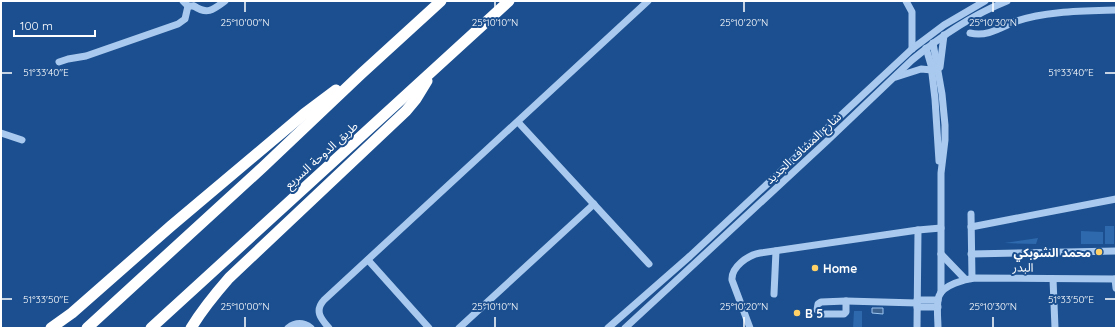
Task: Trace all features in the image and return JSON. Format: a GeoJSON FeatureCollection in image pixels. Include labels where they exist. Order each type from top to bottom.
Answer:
{"type":"FeatureCollection","features":[{"type":"Feature","properties":{"kind":"highway"},"geometry":{"type":"LineString","coordinates":[[87,328],[441,1]]}},
{"type":"Feature","properties":{"kind":"highway","name":"طريق الدوحة السريع"},"geometry":{"type":"LineString","coordinates":[[151,328],[509,1]]}},
{"type":"Feature","properties":{"kind":"highway"},"geometry":{"type":"LineString","coordinates":[[191,328],[200,312],[229,278],[406,111],[416,99],[434,70]]}},
{"type":"Feature","properties":{"kind":"highway"},"geometry":{"type":"LineString","coordinates":[[51,328],[72,313],[177,221],[304,114],[333,92],[361,74]]}},
{"type":"Feature","properties":{"kind":"highway"},"geometry":{"type":"LineString","coordinates":[[58,328],[72,313]]}},
{"type":"Feature","properties":{"kind":"street"},"geometry":{"type":"LineString","coordinates":[[59,62],[68,58],[86,56],[178,24],[186,19],[190,4],[201,10],[209,11],[225,1]]}},
{"type":"Feature","properties":{"kind":"street"},"geometry":{"type":"LineString","coordinates":[[329,328],[322,321],[319,315],[320,305],[324,300],[648,1]]}},
{"type":"Feature","properties":{"kind":"street"},"geometry":{"type":"LineString","coordinates":[[906,1],[912,12],[912,49]]}},
{"type":"Feature","properties":{"kind":"street","name":"شارع المشاف الجديد"},"geometry":{"type":"LineString","coordinates":[[608,328],[690,256],[912,49],[944,25],[985,1]]}},
{"type":"Feature","properties":{"kind":"street","name":"شارع المشاف الجديد"},"geometry":{"type":"LineString","coordinates":[[625,328],[926,48],[972,17],[1007,1]]}},
{"type":"Feature","properties":{"kind":"street"},"geometry":{"type":"LineString","coordinates":[[970,33],[975,35],[985,34],[1018,21],[1037,16],[1116,10]]}},
{"type":"Feature","properties":{"kind":"street"},"geometry":{"type":"LineString","coordinates":[[940,79],[944,35]]}},
{"type":"Feature","properties":{"kind":"street"},"geometry":{"type":"LineString","coordinates":[[933,43],[944,110],[945,140],[941,173],[941,292],[938,304],[938,328]]}},
{"type":"Feature","properties":{"kind":"street"},"geometry":{"type":"LineString","coordinates":[[926,48],[932,70],[941,173]]}},
{"type":"Feature","properties":{"kind":"street"},"geometry":{"type":"LineString","coordinates":[[894,77],[921,70],[932,70]]}},
{"type":"Feature","properties":{"kind":"street"},"geometry":{"type":"LineString","coordinates":[[518,122],[649,264]]}},
{"type":"Feature","properties":{"kind":"street"},"geometry":{"type":"LineString","coordinates":[[1,133],[22,140]]}},
{"type":"Feature","properties":{"kind":"street"},"geometry":{"type":"LineString","coordinates":[[971,227],[1116,200]]}},
{"type":"Feature","properties":{"kind":"street"},"geometry":{"type":"LineString","coordinates":[[460,328],[594,204]]}},
{"type":"Feature","properties":{"kind":"street"},"geometry":{"type":"LineString","coordinates":[[941,254],[968,279],[972,269],[971,214]]}},
{"type":"Feature","properties":{"kind":"street"},"geometry":{"type":"LineString","coordinates":[[750,328],[732,280],[735,269],[753,255],[918,230],[941,228]]}},
{"type":"Feature","properties":{"kind":"street"},"geometry":{"type":"LineString","coordinates":[[917,328],[918,230]]}},
{"type":"Feature","properties":{"kind":"street"},"geometry":{"type":"LineString","coordinates":[[774,294],[776,251]]}},
{"type":"Feature","properties":{"kind":"street"},"geometry":{"type":"LineString","coordinates":[[971,254],[1116,251]]}},
{"type":"Feature","properties":{"kind":"street"},"geometry":{"type":"LineString","coordinates":[[368,260],[429,328]]}},
{"type":"Feature","properties":{"kind":"street","name":"البدر"},"geometry":{"type":"LineString","coordinates":[[941,292],[953,284],[968,279],[1116,279]]}},
{"type":"Feature","properties":{"kind":"street"},"geometry":{"type":"LineString","coordinates":[[1053,279],[1055,328]]}},
{"type":"Feature","properties":{"kind":"street"},"geometry":{"type":"LineString","coordinates":[[1116,279],[1116,288]]}},
{"type":"Feature","properties":{"kind":"street"},"geometry":{"type":"LineString","coordinates":[[846,301],[938,304]]}},
{"type":"Feature","properties":{"kind":"street"},"geometry":{"type":"LineString","coordinates":[[288,328],[300,323],[311,328]]}},
{"type":"Feature","properties":{"kind":"shaded area"},"geometry":{"type":"Polygon","coordinates":[[[1105,226],[1114,226],[1114,244],[1105,244],[1105,226]]]}},
{"type":"Feature","properties":{"kind":"shaded area"},"geometry":{"type":"Polygon","coordinates":[[[1081,231],[1103,232],[1103,244],[1081,244],[1081,231]]]}},
{"type":"Feature","properties":{"kind":"shaded area"},"geometry":{"type":"Polygon","coordinates":[[[1038,238],[1036,244],[1004,243],[1038,238]]]}},
{"type":"Feature","properties":{"kind":"shaded area"},"geometry":{"type":"Polygon","coordinates":[[[872,308],[883,308],[883,314],[872,313],[872,308]]]}},
{"type":"Feature","properties":{"kind":"shaded area"},"geometry":{"type":"Polygon","coordinates":[[[854,311],[862,311],[862,328],[853,328],[854,311]]]}},
{"type":"Feature","properties":{"kind":"place","name":"محمد الشوبكي"},"geometry":{"type":"Point","coordinates":[1099,252]}},
{"type":"Feature","properties":{"kind":"place","name":"Home"},"geometry":{"type":"Point","coordinates":[815,268]}},
{"type":"Feature","properties":{"kind":"place","name":"B 5"},"geometry":{"type":"Point","coordinates":[797,313]}}]}
